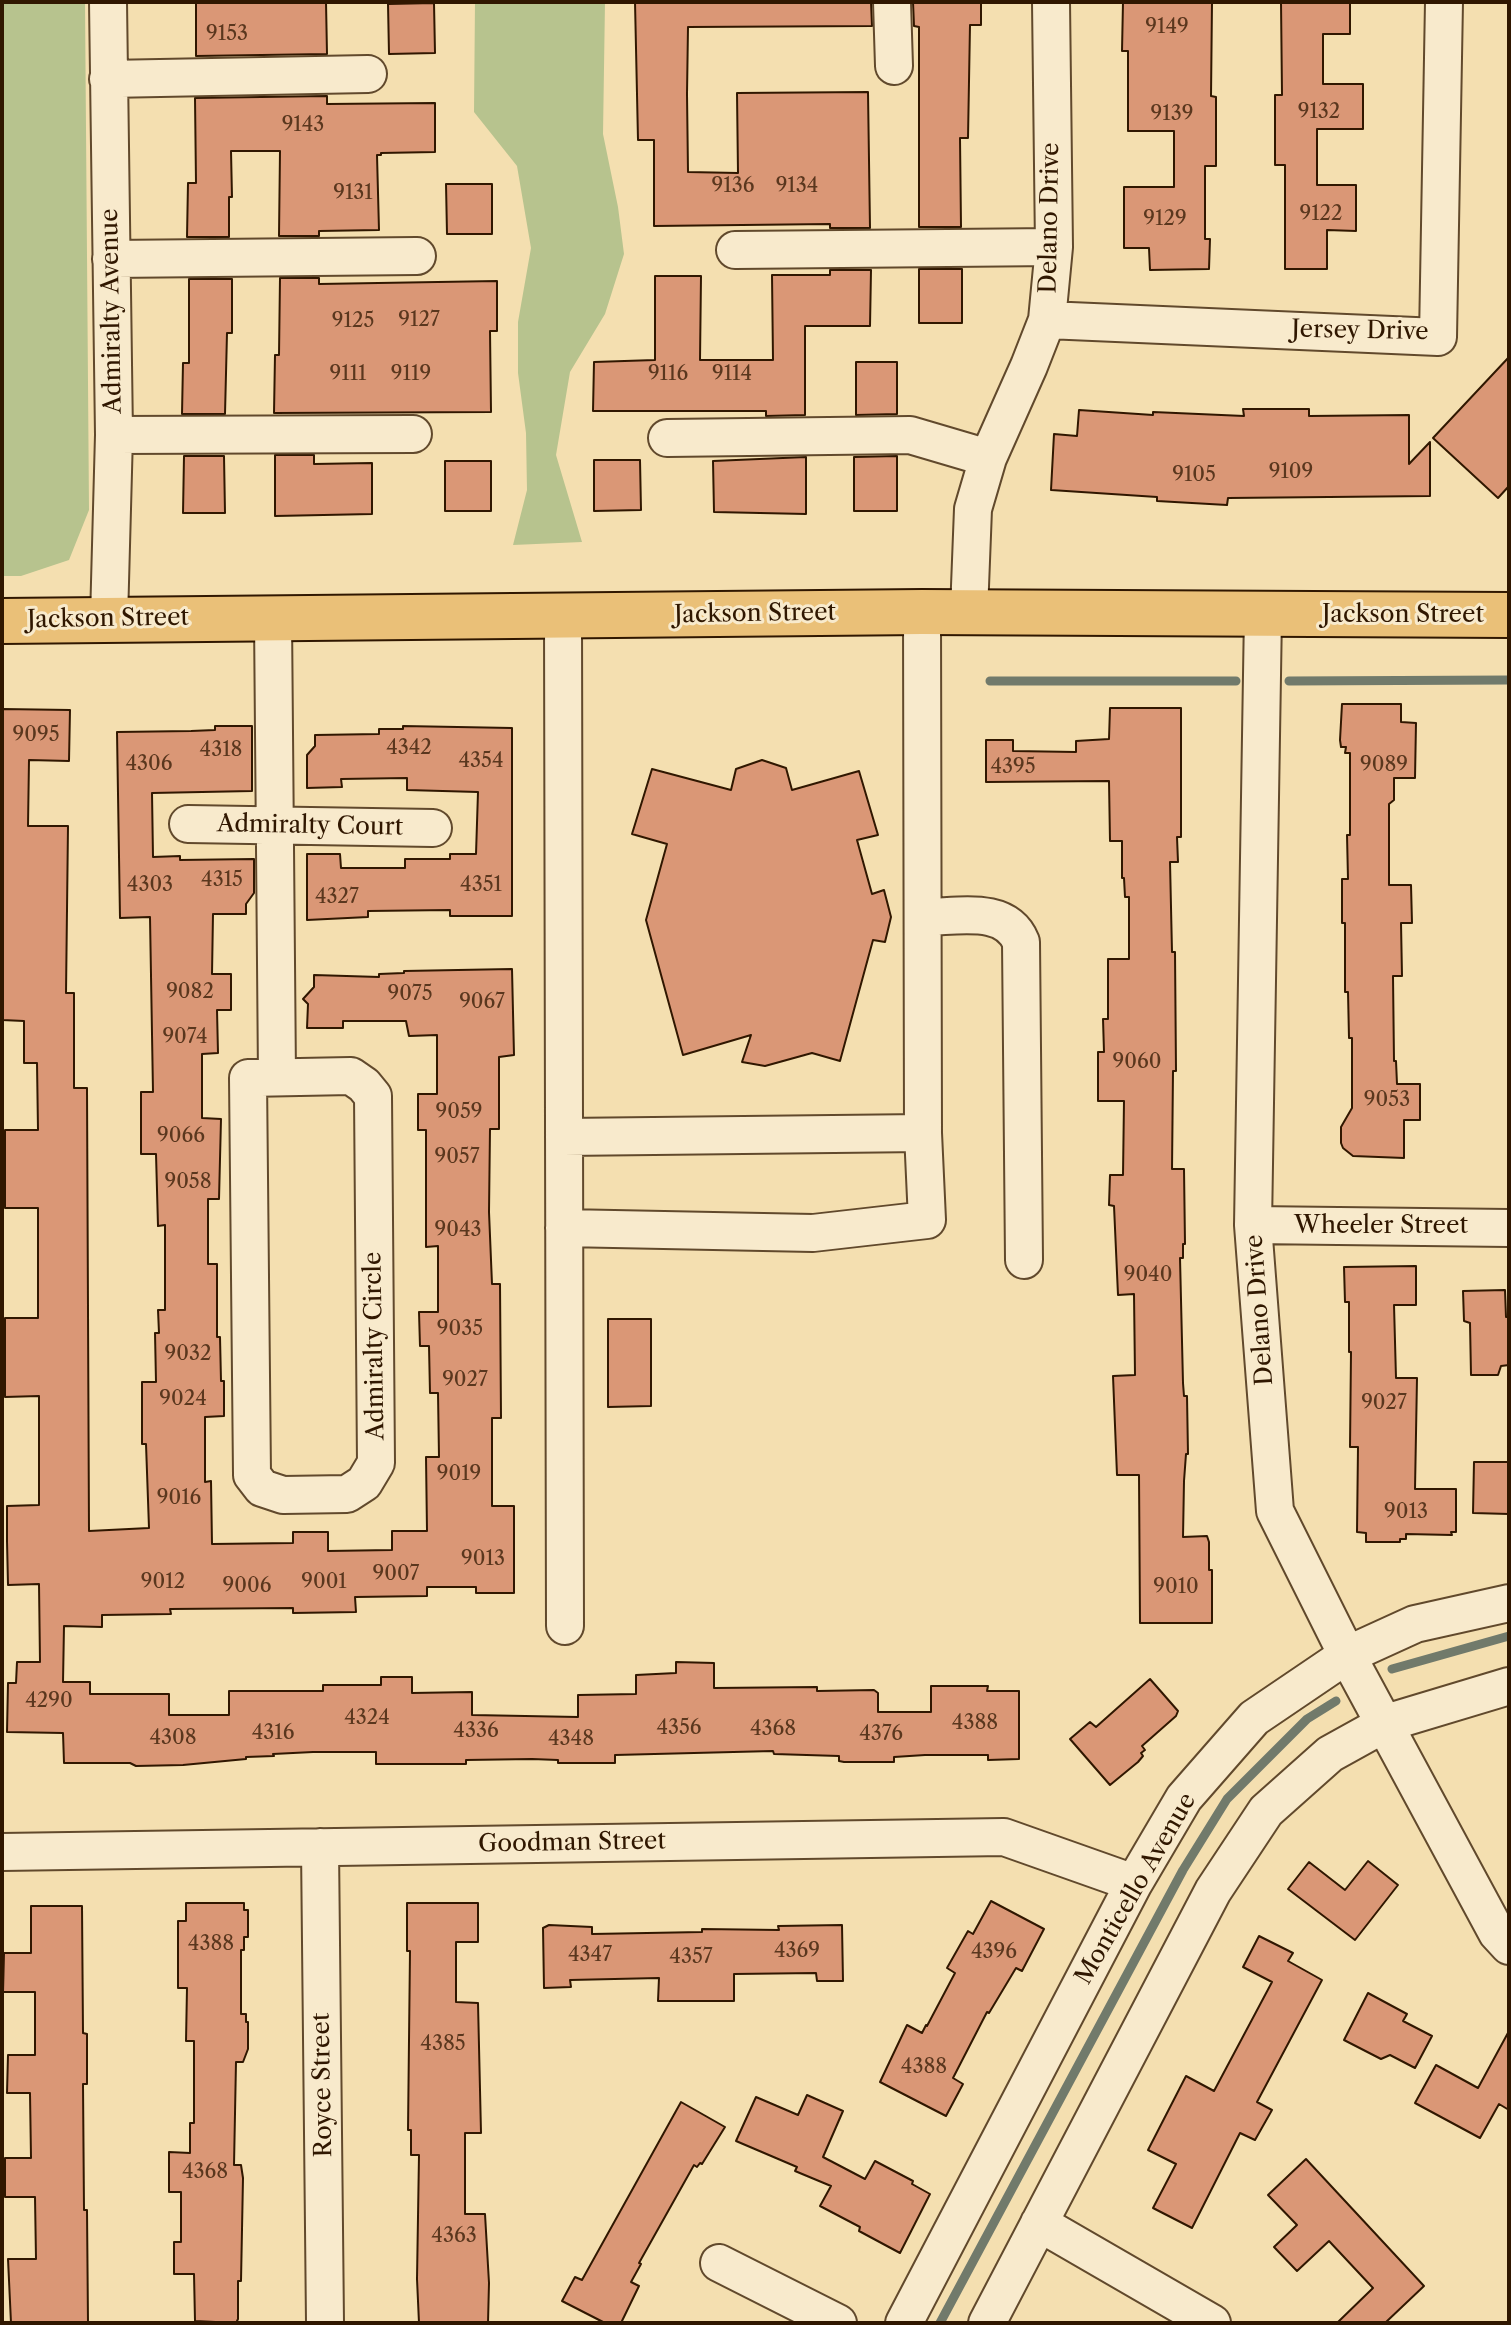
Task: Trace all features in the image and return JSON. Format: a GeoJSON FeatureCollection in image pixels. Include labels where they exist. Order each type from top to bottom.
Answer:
{"type":"FeatureCollection","features":[{"type":"Feature","properties":{"kind":"main road","name":"Jackson Street"},"geometry":{"type":"LineString","coordinates":[[2,621],[922,612],[1509,615]]}},
{"type":"Feature","properties":{"kind":"street","name":"Admiralty Avenue"},"geometry":{"type":"LineString","coordinates":[[108,2],[114,435],[109,619]]}},
{"type":"Feature","properties":{"kind":"street"},"geometry":{"type":"LineString","coordinates":[[892,2],[894,66]]}},
{"type":"Feature","properties":{"kind":"street","name":"Delano Drive"},"geometry":{"type":"LineString","coordinates":[[969,612],[973,509],[988,458],[1047,320],[1054,247],[1051,2]]}},
{"type":"Feature","properties":{"kind":"street","name":"Jersey Drive"},"geometry":{"type":"LineString","coordinates":[[1047,320],[1438,337],[1444,2]]}},
{"type":"Feature","properties":{"kind":"street"},"geometry":{"type":"LineString","coordinates":[[108,79],[368,74]]}},
{"type":"Feature","properties":{"kind":"street"},"geometry":{"type":"LineString","coordinates":[[735,250],[1054,247]]}},
{"type":"Feature","properties":{"kind":"street"},"geometry":{"type":"LineString","coordinates":[[111,259],[417,256]]}},
{"type":"Feature","properties":{"kind":"street"},"geometry":{"type":"LineString","coordinates":[[114,435],[413,434]]}},
{"type":"Feature","properties":{"kind":"street"},"geometry":{"type":"LineString","coordinates":[[667,438],[910,435],[988,458]]}},
{"type":"Feature","properties":{"kind":"street"},"geometry":{"type":"LineString","coordinates":[[564,1228],[813,1233],[927,1220],[923,1133],[922,612]]}},
{"type":"Feature","properties":{"kind":"street","name":"Delano Drive"},"geometry":{"type":"LineString","coordinates":[[1263,614],[1253,1225],[1275,1511],[1347,1655],[1497,1933],[1509,1946]]}},
{"type":"Feature","properties":{"kind":"street"},"geometry":{"type":"LineString","coordinates":[[563,615],[565,1626]]}},
{"type":"Feature","properties":{"kind":"street"},"geometry":{"type":"LineString","coordinates":[[273,618],[277,1077]]}},
{"type":"Feature","properties":{"kind":"street","name":"Admiralty Court"},"geometry":{"type":"LineString","coordinates":[[188,824],[433,828]]}},
{"type":"Feature","properties":{"kind":"street"},"geometry":{"type":"LineString","coordinates":[[923,917],[996,916],[1015,928],[1021,942],[1024,1260]]}},
{"type":"Feature","properties":{"kind":"street","name":"Admiralty Circle"},"geometry":{"type":"LineString","coordinates":[[351,1076],[373,1096],[376,1463],[364,1483],[347,1494],[283,1495],[262,1488],[252,1475],[248,1078],[277,1077],[351,1076]]}},
{"type":"Feature","properties":{"kind":"street"},"geometry":{"type":"LineString","coordinates":[[564,1137],[923,1133]]}},
{"type":"Feature","properties":{"kind":"street","name":"Wheeler Street"},"geometry":{"type":"LineString","coordinates":[[1253,1225],[1509,1228]]}},
{"type":"Feature","properties":{"kind":"street","name":"Monticello Avenue"},"geometry":{"type":"LineString","coordinates":[[904,2323],[1134,1883],[1184,1798],[1254,1718],[1347,1655],[1415,1624],[1509,1603]]}},
{"type":"Feature","properties":{"kind":"street"},"geometry":{"type":"LineString","coordinates":[[987,2323],[1213,1891],[1266,1811],[1330,1754],[1386,1723],[1509,1686]]}},
{"type":"Feature","properties":{"kind":"street","name":"Goodman Street"},"geometry":{"type":"LineString","coordinates":[[2,1852],[1004,1837],[1134,1883]]}},
{"type":"Feature","properties":{"kind":"street","name":"Royce Street"},"geometry":{"type":"LineString","coordinates":[[320,1847],[325,2323]]}},
{"type":"Feature","properties":{"kind":"street"},"geometry":{"type":"LineString","coordinates":[[1039,2223],[1212,2323]]}},
{"type":"Feature","properties":{"kind":"street"},"geometry":{"type":"LineString","coordinates":[[719,2263],[838,2323]]}},
{"type":"Feature","properties":{"kind":"green space"},"geometry":{"type":"Polygon","coordinates":[[[2,2],[85,2],[89,510],[69,560],[21,576],[2,576],[2,2]]]}},
{"type":"Feature","properties":{"kind":"green space"},"geometry":{"type":"Polygon","coordinates":[[[475,2],[605,2],[603,134],[624,254],[605,314],[570,372],[556,455],[582,542],[513,545],[527,490],[526,433],[518,373],[518,322],[531,248],[517,166],[474,112],[475,2]]]}},
{"type":"Feature","properties":{"kind":"building"},"geometry":{"type":"Polygon","coordinates":[[[196,2],[326,2],[327,54],[196,56],[196,2]]]}},
{"type":"Feature","properties":{"kind":"building"},"geometry":{"type":"Polygon","coordinates":[[[635,2],[871,2],[872,26],[688,27],[687,94],[688,172],[738,173],[737,93],[868,92],[870,228],[830,228],[830,224],[654,226],[654,140],[638,140],[635,2]]]}},
{"type":"Feature","properties":{"kind":"building"},"geometry":{"type":"Polygon","coordinates":[[[913,2],[981,2],[981,25],[970,25],[968,138],[960,138],[961,227],[919,227],[919,27],[914,26],[913,2]]]}},
{"type":"Feature","properties":{"kind":"building"},"geometry":{"type":"Polygon","coordinates":[[[1123,2],[1212,2],[1211,96],[1216,97],[1216,166],[1205,166],[1205,239],[1210,239],[1209,269],[1150,270],[1149,248],[1124,248],[1124,187],[1174,187],[1174,131],[1128,131],[1128,51],[1122,51],[1123,2]]]}},
{"type":"Feature","properties":{"kind":"building"},"geometry":{"type":"Polygon","coordinates":[[[1281,2],[1350,2],[1350,34],[1323,34],[1323,84],[1363,84],[1363,129],[1317,129],[1317,185],[1356,185],[1356,231],[1327,230],[1327,269],[1285,269],[1285,165],[1275,165],[1275,95],[1282,95],[1281,2]]]}},
{"type":"Feature","properties":{"kind":"building"},"geometry":{"type":"Polygon","coordinates":[[[434,3],[435,53],[389,54],[388,4],[434,3]]]}},
{"type":"Feature","properties":{"kind":"building"},"geometry":{"type":"Polygon","coordinates":[[[327,96],[327,104],[435,103],[435,152],[377,155],[379,230],[319,231],[319,236],[279,236],[280,151],[231,151],[229,237],[187,237],[188,183],[196,183],[195,98],[327,96]]]}},
{"type":"Feature","properties":{"kind":"building"},"geometry":{"type":"Polygon","coordinates":[[[446,184],[492,184],[492,234],[447,234],[446,184]]]}},
{"type":"Feature","properties":{"kind":"building"},"geometry":{"type":"Polygon","coordinates":[[[919,269],[962,269],[962,323],[919,323],[919,269]]]}},
{"type":"Feature","properties":{"kind":"building"},"geometry":{"type":"Polygon","coordinates":[[[830,270],[871,270],[870,326],[805,326],[805,415],[766,416],[766,411],[593,411],[594,362],[655,360],[655,276],[701,276],[700,360],[773,360],[772,275],[830,275],[830,270]]]}},
{"type":"Feature","properties":{"kind":"building"},"geometry":{"type":"Polygon","coordinates":[[[280,278],[319,278],[319,284],[497,281],[497,331],[490,331],[491,412],[274,413],[275,355],[279,355],[280,278]]]}},
{"type":"Feature","properties":{"kind":"building"},"geometry":{"type":"Polygon","coordinates":[[[189,279],[232,279],[232,333],[227,333],[225,414],[182,414],[183,363],[189,363],[189,279]]]}},
{"type":"Feature","properties":{"kind":"building"},"geometry":{"type":"Polygon","coordinates":[[[1509,357],[1509,486],[1498,498],[1433,438],[1509,357]]]}},
{"type":"Feature","properties":{"kind":"building"},"geometry":{"type":"Polygon","coordinates":[[[856,362],[897,362],[897,414],[856,415],[856,362]]]}},
{"type":"Feature","properties":{"kind":"building"},"geometry":{"type":"Polygon","coordinates":[[[1243,409],[1309,409],[1309,416],[1409,415],[1409,464],[1430,442],[1430,496],[1228,498],[1227,505],[1051,490],[1054,434],[1077,436],[1079,410],[1244,416],[1243,409]]]}},
{"type":"Feature","properties":{"kind":"building"},"geometry":{"type":"Polygon","coordinates":[[[275,455],[314,455],[314,464],[372,463],[372,514],[275,516],[275,455]]]}},
{"type":"Feature","properties":{"kind":"building"},"geometry":{"type":"Polygon","coordinates":[[[184,456],[224,456],[225,513],[183,513],[184,456]]]}},
{"type":"Feature","properties":{"kind":"building"},"geometry":{"type":"Polygon","coordinates":[[[897,456],[897,511],[854,511],[854,457],[897,456]]]}},
{"type":"Feature","properties":{"kind":"building"},"geometry":{"type":"Polygon","coordinates":[[[806,457],[806,514],[714,512],[713,461],[806,457]]]}},
{"type":"Feature","properties":{"kind":"building"},"geometry":{"type":"Polygon","coordinates":[[[594,460],[640,460],[641,510],[594,511],[594,460]]]}},
{"type":"Feature","properties":{"kind":"building"},"geometry":{"type":"Polygon","coordinates":[[[445,461],[491,461],[491,511],[445,511],[445,461]]]}},
{"type":"Feature","properties":{"kind":"building"},"geometry":{"type":"Polygon","coordinates":[[[1342,704],[1401,704],[1401,722],[1416,723],[1415,778],[1394,778],[1394,800],[1389,804],[1389,885],[1411,885],[1412,923],[1401,923],[1402,976],[1393,976],[1394,1061],[1397,1084],[1420,1084],[1420,1120],[1404,1120],[1404,1158],[1353,1156],[1341,1143],[1341,1127],[1352,1108],[1352,1038],[1349,1038],[1348,992],[1345,992],[1345,923],[1342,923],[1342,879],[1348,879],[1350,753],[1345,753],[1346,747],[1341,747],[1342,704]]]}},
{"type":"Feature","properties":{"kind":"building"},"geometry":{"type":"Polygon","coordinates":[[[1110,708],[1181,708],[1181,837],[1177,837],[1178,862],[1170,862],[1172,952],[1175,952],[1176,1071],[1173,1071],[1172,1169],[1184,1169],[1185,1244],[1183,1258],[1180,1258],[1188,1454],[1183,1537],[1207,1536],[1209,1570],[1212,1570],[1212,1623],[1140,1623],[1139,1475],[1117,1475],[1113,1376],[1135,1375],[1134,1294],[1118,1295],[1114,1206],[1109,1205],[1110,1175],[1123,1175],[1124,1101],[1098,1101],[1098,1052],[1104,1052],[1103,1019],[1108,1019],[1108,959],[1129,959],[1129,897],[1125,897],[1122,878],[1122,841],[1110,841],[1109,781],[986,782],[986,740],[1013,740],[1013,751],[1076,752],[1076,741],[1109,739],[1110,708]]]}},
{"type":"Feature","properties":{"kind":"building"},"geometry":{"type":"Polygon","coordinates":[[[2,709],[70,710],[69,761],[29,760],[28,826],[68,826],[66,993],[74,993],[74,1088],[87,1088],[89,1531],[149,1528],[146,1444],[142,1444],[142,1382],[156,1382],[155,1333],[159,1333],[158,1310],[165,1310],[165,1225],[158,1226],[156,1154],[141,1154],[141,1092],[153,1092],[150,917],[120,918],[117,732],[252,726],[252,791],[152,793],[153,857],[180,856],[180,860],[254,859],[254,893],[246,904],[246,914],[213,914],[212,974],[231,974],[231,1010],[217,1010],[218,1053],[202,1054],[202,1118],[221,1119],[219,1199],[208,1199],[208,1264],[217,1264],[217,1337],[220,1337],[221,1381],[224,1381],[224,1416],[205,1417],[205,1482],[211,1481],[212,1544],[293,1543],[293,1532],[328,1532],[328,1551],[392,1550],[392,1531],[427,1531],[426,1457],[439,1457],[438,1393],[430,1393],[429,1346],[420,1346],[419,1312],[438,1312],[438,1246],[426,1247],[426,1130],[418,1130],[418,1094],[437,1094],[437,1035],[409,1036],[406,1021],[343,1021],[343,1028],[307,1028],[308,1004],[303,999],[314,987],[314,975],[379,977],[379,974],[404,971],[512,969],[514,1055],[499,1057],[499,1129],[490,1129],[489,1212],[492,1284],[500,1284],[501,1418],[492,1418],[492,1506],[514,1506],[514,1593],[476,1593],[476,1587],[427,1587],[427,1596],[355,1597],[356,1612],[293,1613],[293,1608],[170,1609],[171,1614],[102,1615],[102,1627],[64,1626],[63,1682],[90,1682],[90,1694],[169,1694],[169,1715],[229,1715],[229,1691],[323,1691],[323,1685],[381,1685],[381,1677],[412,1677],[412,1693],[472,1692],[472,1715],[578,1717],[578,1695],[636,1694],[636,1675],[676,1673],[676,1662],[714,1663],[714,1688],[874,1690],[878,1693],[878,1712],[931,1712],[931,1686],[988,1686],[987,1691],[1019,1691],[1019,1759],[988,1760],[988,1755],[925,1755],[894,1757],[894,1762],[844,1762],[839,1761],[839,1756],[774,1754],[773,1751],[615,1755],[615,1763],[558,1763],[558,1760],[532,1759],[466,1760],[466,1764],[376,1764],[376,1752],[313,1752],[183,1765],[136,1766],[130,1763],[64,1763],[63,1733],[7,1732],[8,1683],[16,1683],[17,1662],[40,1662],[39,1584],[8,1585],[7,1541],[7,1506],[39,1505],[39,1396],[5,1397],[5,1318],[38,1318],[38,1208],[5,1208],[5,1130],[38,1130],[37,1063],[24,1063],[24,1021],[2,1020],[2,709]]]}},
{"type":"Feature","properties":{"kind":"building"},"geometry":{"type":"Polygon","coordinates":[[[403,726],[512,728],[512,916],[450,916],[450,910],[368,911],[368,917],[307,920],[307,854],[340,854],[341,868],[405,868],[405,859],[450,859],[450,854],[476,854],[478,792],[407,790],[407,778],[341,779],[342,787],[307,788],[307,755],[315,746],[315,735],[379,734],[379,729],[403,729],[403,726]]]}},
{"type":"Feature","properties":{"kind":"building"},"geometry":{"type":"Polygon","coordinates":[[[762,760],[786,768],[792,790],[859,771],[878,835],[857,840],[872,894],[884,890],[891,917],[885,942],[873,940],[840,1061],[812,1053],[765,1066],[742,1062],[751,1035],[683,1055],[646,920],[667,844],[632,834],[652,769],[731,790],[736,769],[762,760]]]}},
{"type":"Feature","properties":{"kind":"building"},"geometry":{"type":"Polygon","coordinates":[[[1416,1266],[1416,1305],[1394,1305],[1396,1378],[1417,1378],[1415,1489],[1456,1489],[1456,1532],[1451,1532],[1452,1535],[1406,1534],[1406,1539],[1400,1539],[1400,1542],[1366,1542],[1366,1533],[1357,1532],[1358,1447],[1350,1447],[1351,1352],[1344,1267],[1416,1266]]]}},
{"type":"Feature","properties":{"kind":"building"},"geometry":{"type":"Polygon","coordinates":[[[1505,1290],[1506,1317],[1509,1317],[1509,1365],[1501,1366],[1498,1375],[1471,1375],[1470,1323],[1464,1321],[1463,1291],[1505,1290]]]}},
{"type":"Feature","properties":{"kind":"building"},"geometry":{"type":"Polygon","coordinates":[[[608,1319],[651,1319],[651,1406],[608,1407],[608,1319]]]}},
{"type":"Feature","properties":{"kind":"building"},"geometry":{"type":"Polygon","coordinates":[[[1474,1462],[1509,1462],[1509,1514],[1473,1513],[1474,1462]]]}},
{"type":"Feature","properties":{"kind":"building"},"geometry":{"type":"Polygon","coordinates":[[[1150,1679],[1178,1711],[1142,1746],[1145,1750],[1138,1762],[1110,1785],[1070,1739],[1090,1722],[1096,1727],[1150,1679]]]}},
{"type":"Feature","properties":{"kind":"building"},"geometry":{"type":"Polygon","coordinates":[[[1368,1861],[1398,1885],[1355,1940],[1288,1889],[1309,1862],[1345,1890],[1368,1861]]]}},
{"type":"Feature","properties":{"kind":"building"},"geometry":{"type":"Polygon","coordinates":[[[991,1901],[1044,1929],[1022,1971],[1016,1968],[987,2012],[953,2078],[963,2084],[946,2116],[880,2082],[907,2025],[922,2033],[927,2026],[955,1973],[947,1968],[968,1931],[973,1934],[991,1901]]]}},
{"type":"Feature","properties":{"kind":"building"},"geometry":{"type":"Polygon","coordinates":[[[186,1903],[244,1903],[244,1910],[248,1910],[248,1937],[244,1937],[244,1950],[241,1950],[241,2014],[246,2014],[248,2022],[248,2049],[243,2062],[236,2062],[234,2165],[241,2165],[243,2178],[241,2281],[238,2281],[236,2323],[195,2321],[194,2274],[174,2274],[174,2242],[181,2242],[181,2192],[169,2192],[169,2152],[190,2153],[190,2123],[194,2123],[194,2041],[186,2041],[187,1988],[178,1988],[178,1921],[186,1921],[186,1903]]]}},
{"type":"Feature","properties":{"kind":"building"},"geometry":{"type":"Polygon","coordinates":[[[407,1903],[478,1903],[478,1942],[456,1942],[456,2002],[478,2003],[481,2133],[465,2133],[465,2214],[485,2214],[488,2323],[419,2323],[419,2155],[411,2155],[411,2130],[408,2130],[410,1951],[407,1951],[407,1903]]]}},
{"type":"Feature","properties":{"kind":"building"},"geometry":{"type":"Polygon","coordinates":[[[31,1906],[82,1906],[83,2033],[87,2034],[87,2084],[83,2084],[88,2323],[11,2323],[8,2259],[36,2259],[35,2197],[5,2197],[5,2158],[31,2158],[30,2093],[7,2093],[8,2055],[35,2055],[35,1992],[3,1992],[4,1953],[31,1953],[31,1906]]]}},
{"type":"Feature","properties":{"kind":"building"},"geometry":{"type":"Polygon","coordinates":[[[549,1925],[592,1927],[592,1934],[702,1932],[702,1929],[779,1930],[778,1926],[842,1925],[843,1981],[817,1981],[816,1973],[734,1974],[734,2001],[658,2001],[659,1978],[570,1980],[571,1987],[544,1988],[543,1928],[549,1925]]]}},
{"type":"Feature","properties":{"kind":"building"},"geometry":{"type":"Polygon","coordinates":[[[1259,1936],[1293,1953],[1288,1961],[1322,1980],[1257,2102],[1272,2110],[1255,2140],[1240,2133],[1192,2228],[1153,2208],[1176,2164],[1148,2150],[1186,2076],[1214,2091],[1272,1982],[1243,1967],[1259,1936]]]}},
{"type":"Feature","properties":{"kind":"building"},"geometry":{"type":"Polygon","coordinates":[[[1368,1993],[1407,2014],[1403,2021],[1432,2036],[1415,2068],[1390,2055],[1381,2059],[1344,2040],[1368,1993]]]}},
{"type":"Feature","properties":{"kind":"building"},"geometry":{"type":"Polygon","coordinates":[[[1509,2031],[1509,2110],[1499,2104],[1480,2138],[1415,2103],[1436,2065],[1478,2088],[1509,2031]]]}},
{"type":"Feature","properties":{"kind":"building"},"geometry":{"type":"Polygon","coordinates":[[[807,2095],[843,2111],[823,2157],[865,2179],[875,2161],[913,2181],[912,2184],[930,2194],[900,2253],[820,2206],[831,2186],[795,2171],[797,2167],[736,2141],[756,2097],[798,2115],[807,2095]]]}},
{"type":"Feature","properties":{"kind":"building"},"geometry":{"type":"Polygon","coordinates":[[[681,2102],[725,2127],[702,2164],[694,2165],[639,2263],[631,2282],[639,2286],[621,2323],[605,2323],[562,2301],[575,2277],[582,2280],[681,2102]]]}},
{"type":"Feature","properties":{"kind":"building"},"geometry":{"type":"Polygon","coordinates":[[[1306,2159],[1424,2286],[1385,2323],[1337,2323],[1373,2288],[1329,2241],[1297,2271],[1274,2247],[1297,2225],[1268,2195],[1306,2159]]]}},
{"type":"Feature","properties":{"kind":"waterway"},"geometry":{"type":"LineString","coordinates":[[1289,681],[1509,680]]}},
{"type":"Feature","properties":{"kind":"waterway"},"geometry":{"type":"LineString","coordinates":[[990,681],[1236,681]]}},
{"type":"Feature","properties":{"kind":"waterway"},"geometry":{"type":"LineString","coordinates":[[1392,1669],[1509,1636]]}},
{"type":"Feature","properties":{"kind":"waterway"},"geometry":{"type":"LineString","coordinates":[[940,2323],[1183,1870],[1227,1799],[1307,1719],[1336,1701]]}}]}
